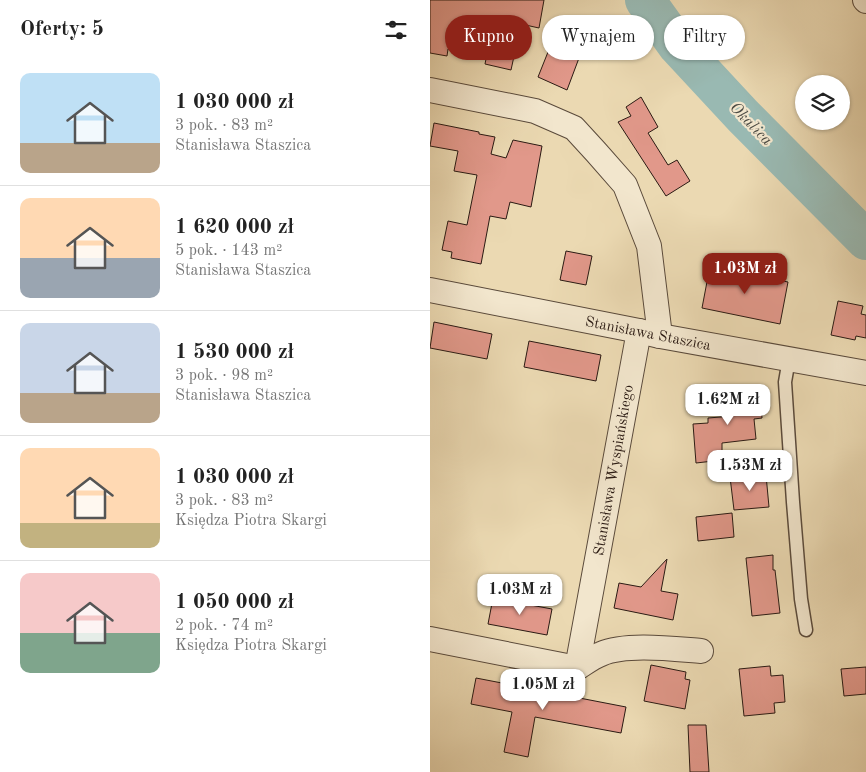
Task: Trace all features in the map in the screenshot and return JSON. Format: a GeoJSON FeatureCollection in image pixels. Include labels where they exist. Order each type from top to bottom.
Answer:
{"type":"FeatureCollection","features":[{"type":"Feature","properties":{"kind":"street","name":"Stanisława Wyspiańskiego"},"geometry":{"type":"LineString","coordinates":[[430,90],[535,111],[574,128],[625,186],[649,246],[649,334],[577,668]]}},
{"type":"Feature","properties":{"kind":"street","name":"Stanisława Staszica"},"geometry":{"type":"LineString","coordinates":[[430,290],[649,334],[866,373]]}},
{"type":"Feature","properties":{"kind":"street"},"geometry":{"type":"LineString","coordinates":[[430,639],[577,668],[602,653],[626,649],[663,648],[701,651]]}},
{"type":"Feature","properties":{"kind":"lane"},"geometry":{"type":"LineString","coordinates":[[789,359],[784,382],[801,600],[806,630]]}},
{"type":"Feature","properties":{"kind":"building"},"geometry":{"type":"Polygon","coordinates":[[[430,0],[544,0],[539,28],[532,26],[532,15],[445,15],[445,56],[430,53],[430,0]]]}},
{"type":"Feature","properties":{"kind":"building"},"geometry":{"type":"Polygon","coordinates":[[[486,60],[513,60],[511,70],[485,64],[486,60]]]}},
{"type":"Feature","properties":{"kind":"building"},"geometry":{"type":"Polygon","coordinates":[[[545,60],[578,60],[567,90],[538,77],[545,60]]]}},
{"type":"Feature","properties":{"kind":"building"},"geometry":{"type":"Polygon","coordinates":[[[641,97],[658,127],[648,133],[668,165],[677,160],[690,181],[666,196],[618,122],[631,116],[626,107],[641,97]]]}},
{"type":"Feature","properties":{"kind":"building"},"geometry":{"type":"Polygon","coordinates":[[[434,123],[495,137],[491,154],[506,158],[513,140],[542,146],[531,207],[510,202],[506,219],[490,216],[481,264],[451,258],[452,252],[442,250],[448,221],[467,225],[477,175],[454,171],[458,151],[430,146],[434,123]]]}},
{"type":"Feature","properties":{"kind":"building"},"geometry":{"type":"Polygon","coordinates":[[[566,251],[592,256],[586,285],[560,280],[566,251]]]}},
{"type":"Feature","properties":{"kind":"building"},"geometry":{"type":"Polygon","coordinates":[[[710,266],[788,282],[780,324],[702,308],[710,266]]]}},
{"type":"Feature","properties":{"kind":"building"},"geometry":{"type":"Polygon","coordinates":[[[838,301],[863,306],[861,314],[866,315],[866,338],[856,336],[855,340],[831,335],[838,301]]]}},
{"type":"Feature","properties":{"kind":"building"},"geometry":{"type":"Polygon","coordinates":[[[434,322],[492,334],[487,359],[430,348],[434,322]]]}},
{"type":"Feature","properties":{"kind":"building"},"geometry":{"type":"Polygon","coordinates":[[[529,341],[601,355],[596,381],[524,367],[529,341]]]}},
{"type":"Feature","properties":{"kind":"building"},"geometry":{"type":"Polygon","coordinates":[[[760,389],[762,418],[754,419],[756,439],[722,443],[722,460],[696,463],[693,424],[708,423],[708,418],[733,416],[731,391],[760,389]]]}},
{"type":"Feature","properties":{"kind":"building"},"geometry":{"type":"Polygon","coordinates":[[[766,475],[769,507],[734,510],[730,477],[766,475]]]}},
{"type":"Feature","properties":{"kind":"building"},"geometry":{"type":"Polygon","coordinates":[[[732,513],[734,537],[698,541],[696,517],[732,513]]]}},
{"type":"Feature","properties":{"kind":"building"},"geometry":{"type":"Polygon","coordinates":[[[773,555],[773,570],[775,570],[780,613],[752,616],[746,558],[773,555]]]}},
{"type":"Feature","properties":{"kind":"building"},"geometry":{"type":"Polygon","coordinates":[[[667,559],[661,591],[678,594],[673,620],[614,608],[619,583],[641,587],[667,559]]]}},
{"type":"Feature","properties":{"kind":"building"},"geometry":{"type":"Polygon","coordinates":[[[493,598],[552,609],[547,635],[488,624],[493,598]]]}},
{"type":"Feature","properties":{"kind":"building"},"geometry":{"type":"Polygon","coordinates":[[[651,665],[686,672],[685,679],[690,680],[685,709],[644,701],[651,665]]]}},
{"type":"Feature","properties":{"kind":"building"},"geometry":{"type":"Polygon","coordinates":[[[770,666],[771,676],[783,675],[785,702],[774,703],[775,713],[744,716],[739,669],[770,666]]]}},
{"type":"Feature","properties":{"kind":"building"},"geometry":{"type":"Polygon","coordinates":[[[866,667],[866,694],[844,696],[841,669],[866,667]]]}},
{"type":"Feature","properties":{"kind":"building"},"geometry":{"type":"Polygon","coordinates":[[[476,678],[626,707],[621,733],[535,717],[528,757],[504,752],[512,712],[471,704],[476,678]]]}},
{"type":"Feature","properties":{"kind":"building"},"geometry":{"type":"Polygon","coordinates":[[[688,725],[706,725],[709,772],[690,772],[688,725]]]}},
{"type":"Feature","properties":{"kind":"waterway","name":"Okalica"},"geometry":{"type":"LineString","coordinates":[[645,0],[678,46],[743,116],[866,240]]}}]}
